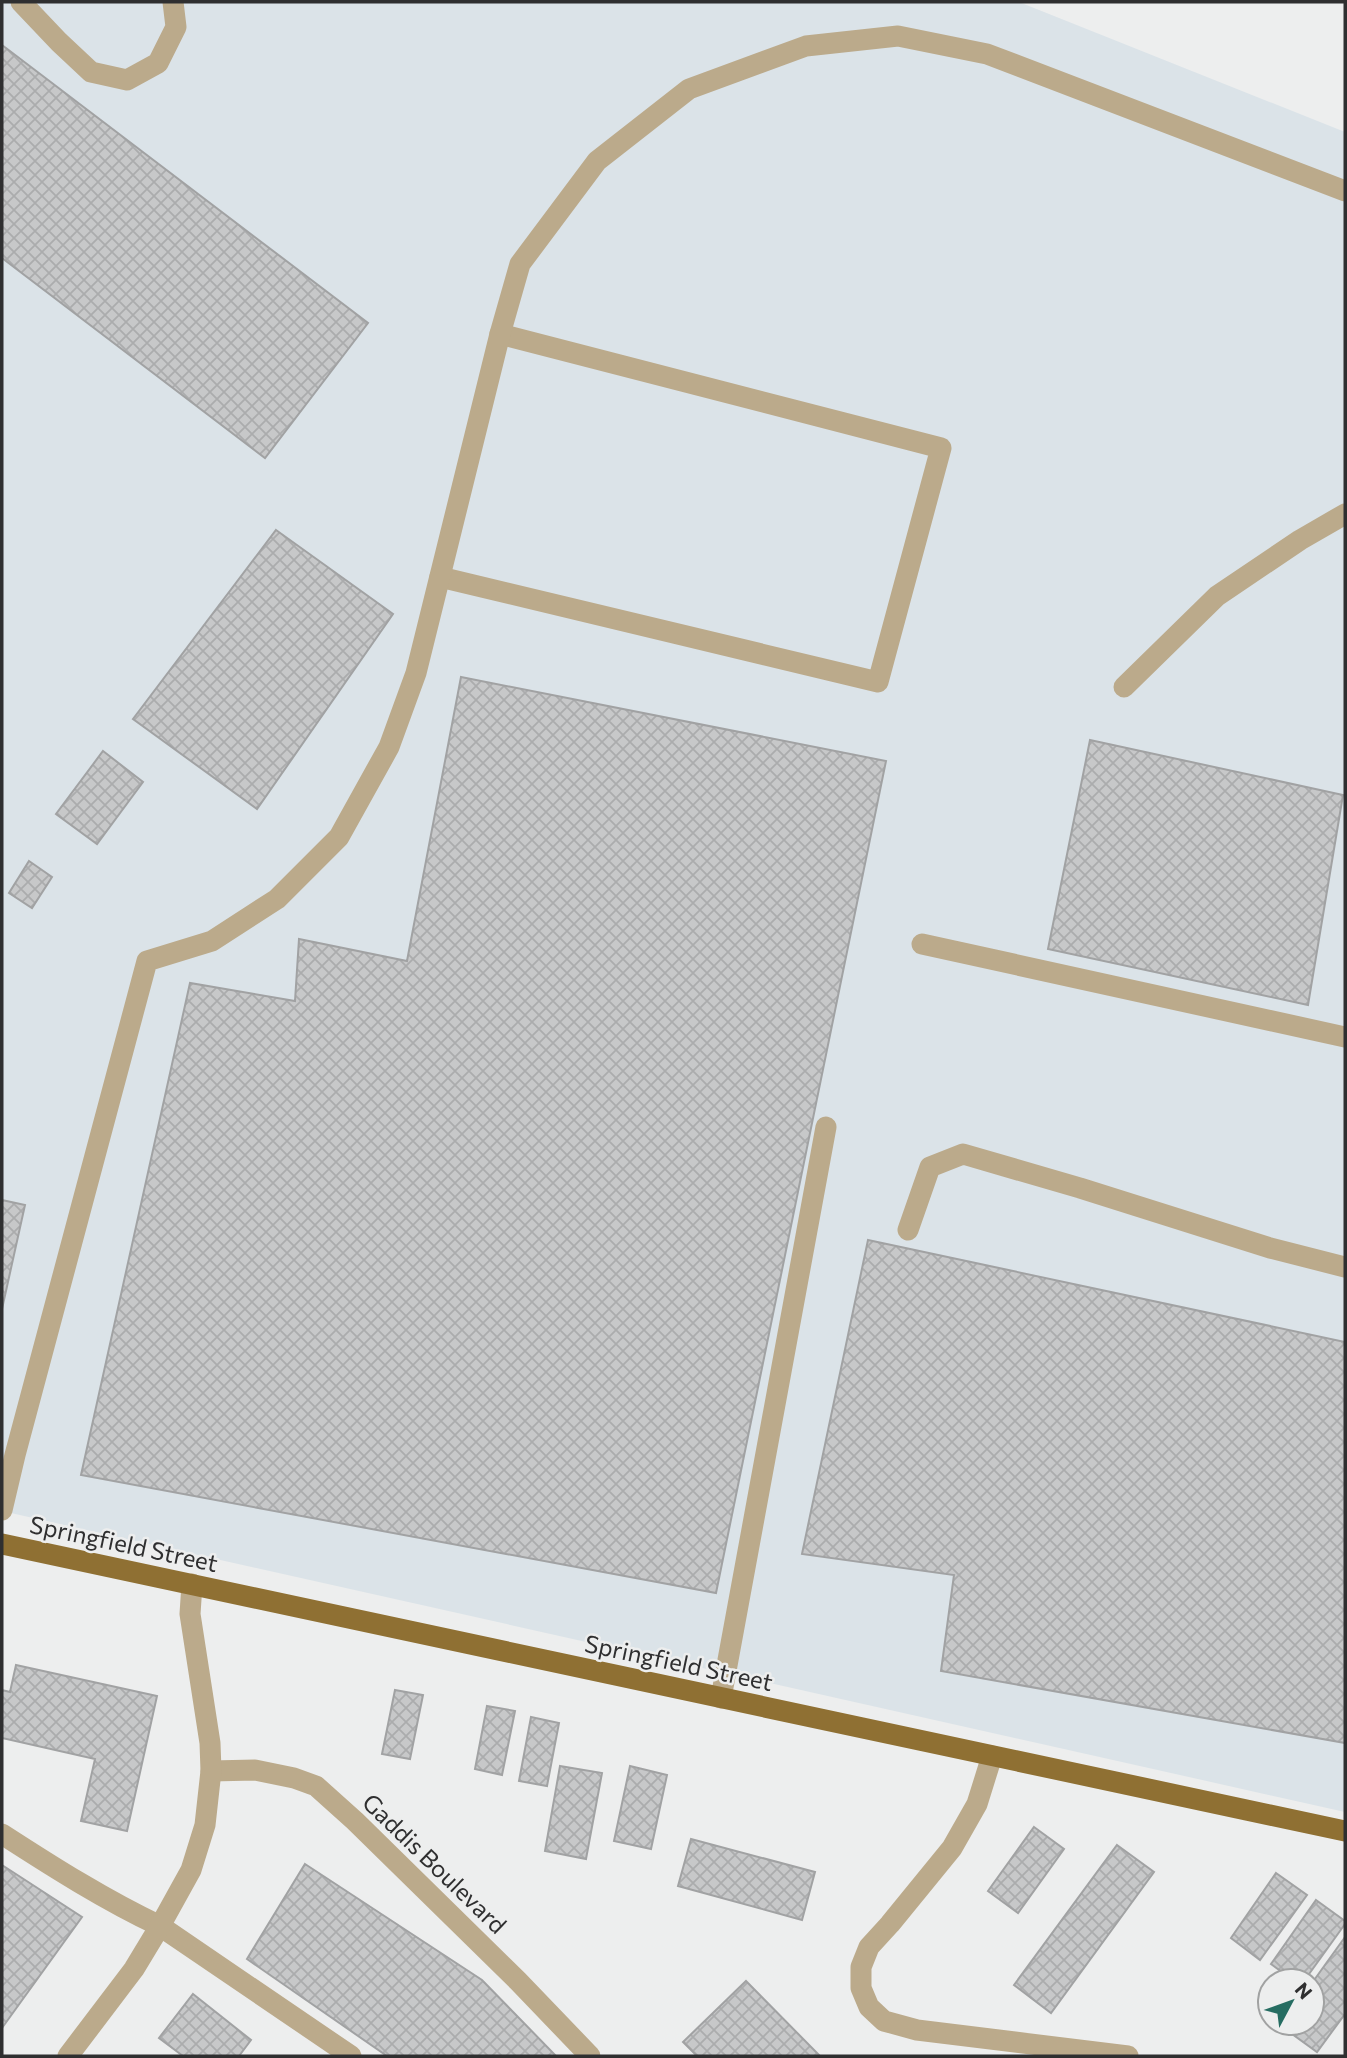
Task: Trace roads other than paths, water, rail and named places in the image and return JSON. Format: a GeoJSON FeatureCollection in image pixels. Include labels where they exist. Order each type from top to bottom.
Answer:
{"type":"FeatureCollection","features":[{"type":"Feature","properties":{"kind":"main road","name":"Springfield Street"},"geometry":{"type":"LineString","coordinates":[[2,1544],[1345,1831]]}},
{"type":"Feature","properties":{"kind":"street"},"geometry":{"type":"LineString","coordinates":[[21,2],[91,72],[127,80],[158,63],[176,27],[173,2]]}},
{"type":"Feature","properties":{"kind":"street"},"geometry":{"type":"LineString","coordinates":[[2,1510],[18,1441],[147,961],[212,941],[277,899],[339,837],[389,747],[416,673],[500,334],[520,264],[597,161],[689,89],[806,46],[898,36],[987,54],[1345,191]]}},
{"type":"Feature","properties":{"kind":"street"},"geometry":{"type":"LineString","coordinates":[[440,577],[878,682],[941,448],[500,334]]}},
{"type":"Feature","properties":{"kind":"street"},"geometry":{"type":"LineString","coordinates":[[1124,687],[1217,597],[1300,540],[1345,514]]}},
{"type":"Feature","properties":{"kind":"street"},"geometry":{"type":"LineString","coordinates":[[922,944],[1345,1037]]}},
{"type":"Feature","properties":{"kind":"street"},"geometry":{"type":"LineString","coordinates":[[721,1698],[826,1127]]}},
{"type":"Feature","properties":{"kind":"street"},"geometry":{"type":"LineString","coordinates":[[908,1230],[930,1167],[963,1154],[1270,1248],[1345,1267]]}},
{"type":"Feature","properties":{"kind":"street"},"geometry":{"type":"LineString","coordinates":[[68,2056],[134,1969],[160,1926],[191,1870],[205,1825],[211,1771],[210,1743],[190,1614],[192,1584]]}},
{"type":"Feature","properties":{"kind":"street"},"geometry":{"type":"LineString","coordinates":[[992,1756],[976,1804],[952,1848],[869,1947],[861,1967],[861,1987],[869,2007],[884,2021],[917,2030],[1128,2056]]}},
{"type":"Feature","properties":{"kind":"street","name":"Gaddis Boulevard"},"geometry":{"type":"LineString","coordinates":[[211,1771],[255,1770],[294,1778],[316,1786],[499,1962],[590,2056]]}},
{"type":"Feature","properties":{"kind":"street"},"geometry":{"type":"LineString","coordinates":[[2,1834],[77,1881],[160,1926],[351,2056]]}}]}
